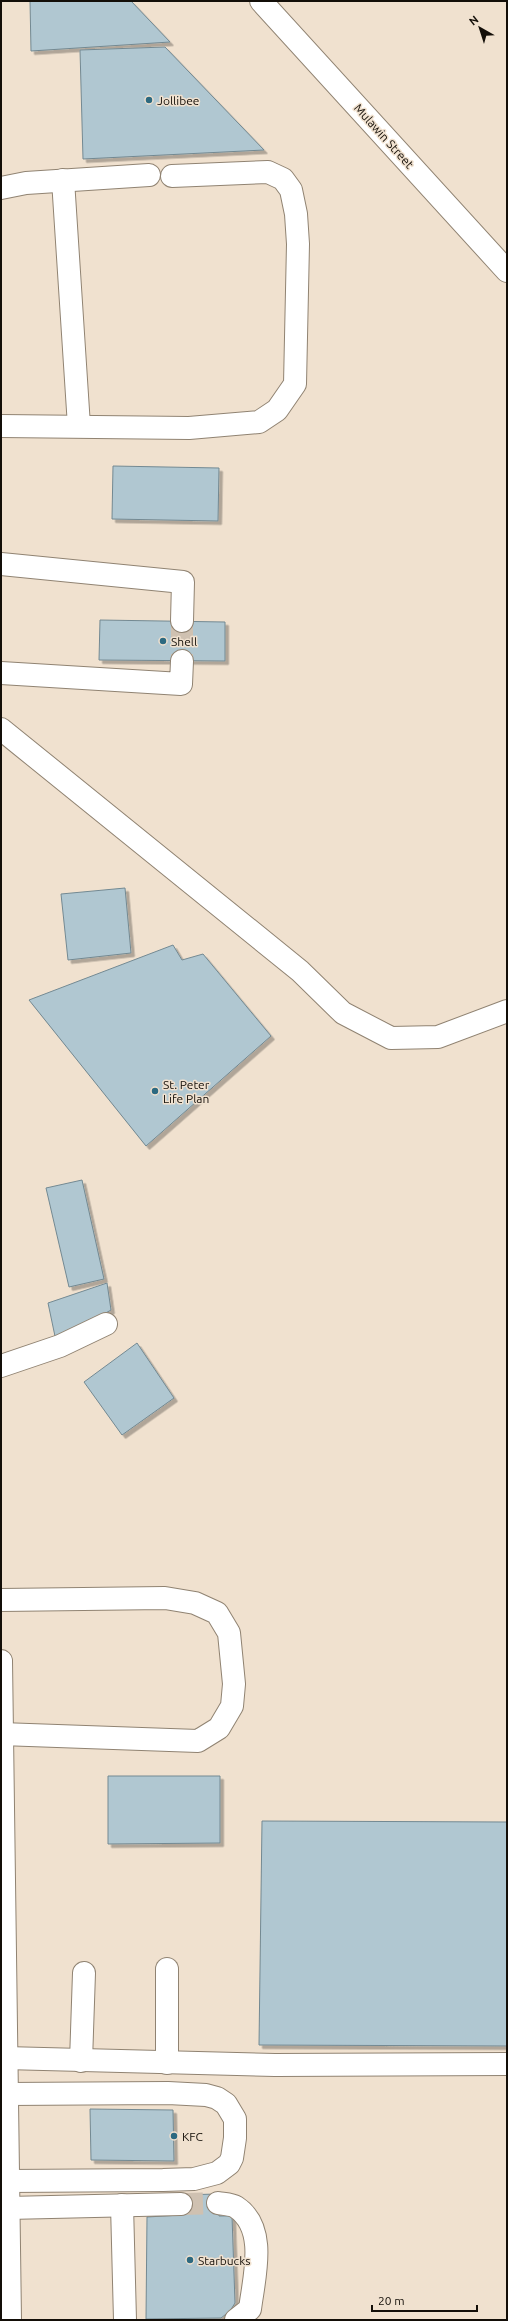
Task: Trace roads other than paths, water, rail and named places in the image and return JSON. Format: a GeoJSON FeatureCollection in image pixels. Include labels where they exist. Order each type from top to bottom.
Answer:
{"type":"FeatureCollection","features":[{"type":"Feature","properties":{"kind":"street","name":"Mulawin Street"},"geometry":{"type":"LineString","coordinates":[[261,1],[507,271]]}},
{"type":"Feature","properties":{"kind":"street"},"geometry":{"type":"LineString","coordinates":[[1,426],[189,428],[259,422],[277,410],[295,384],[298,244],[296,214],[290,190],[283,179],[268,172],[172,176]]}},
{"type":"Feature","properties":{"kind":"street"},"geometry":{"type":"LineString","coordinates":[[1,188],[26,183],[149,175]]}},
{"type":"Feature","properties":{"kind":"street"},"geometry":{"type":"LineString","coordinates":[[62,180],[79,426]]}},
{"type":"Feature","properties":{"kind":"street"},"geometry":{"type":"LineString","coordinates":[[1,564],[184,582],[182,621]]}},
{"type":"Feature","properties":{"kind":"street"},"geometry":{"type":"LineString","coordinates":[[1,673],[181,684],[182,661]]}},
{"type":"Feature","properties":{"kind":"street"},"geometry":{"type":"LineString","coordinates":[[1,729],[300,971],[343,1013],[391,1038],[438,1037],[507,1011]]}},
{"type":"Feature","properties":{"kind":"street"},"geometry":{"type":"LineString","coordinates":[[1,1366],[60,1346],[106,1324]]}},
{"type":"Feature","properties":{"kind":"street"},"geometry":{"type":"LineString","coordinates":[[1,1600],[165,1598],[195,1603],[217,1613],[229,1633],[234,1684],[232,1706],[219,1728],[198,1741],[1,1734]]}},
{"type":"Feature","properties":{"kind":"street"},"geometry":{"type":"LineString","coordinates":[[1,1661],[8,2208],[5,2243],[10,2320]]}},
{"type":"Feature","properties":{"kind":"street"},"geometry":{"type":"LineString","coordinates":[[166,1969],[166,2063]]}},
{"type":"Feature","properties":{"kind":"street"},"geometry":{"type":"LineString","coordinates":[[81,2061],[84,1973]]}},
{"type":"Feature","properties":{"kind":"street"},"geometry":{"type":"LineString","coordinates":[[5,2058],[276,2065],[507,2064]]}},
{"type":"Feature","properties":{"kind":"street"},"geometry":{"type":"LineString","coordinates":[[6,2094],[168,2092],[206,2095],[217,2098],[226,2104],[235,2119],[235,2138],[232,2158],[229,2164],[217,2173],[194,2178],[163,2180],[7,2181]]}},
{"type":"Feature","properties":{"kind":"street"},"geometry":{"type":"LineString","coordinates":[[218,2203],[234,2206],[246,2215],[255,2233],[256,2260],[250,2308],[236,2320]]}},
{"type":"Feature","properties":{"kind":"street"},"geometry":{"type":"LineString","coordinates":[[8,2208],[180,2204]]}},
{"type":"Feature","properties":{"kind":"street"},"geometry":{"type":"LineString","coordinates":[[122,2206],[125,2320]]}},
{"type":"Feature","properties":{"kind":"tunnel"},"geometry":{"type":"LineString","coordinates":[[182,621],[182,661]]}},
{"type":"Feature","properties":{"kind":"tunnel"},"geometry":{"type":"LineString","coordinates":[[181,2204],[218,2203]]}},
{"type":"Feature","properties":{"kind":"place","name":"Jollibee"},"geometry":{"type":"Point","coordinates":[149,100]}},
{"type":"Feature","properties":{"kind":"place","name":"Shell"},"geometry":{"type":"Point","coordinates":[163,641]}},
{"type":"Feature","properties":{"kind":"place","name":"St. Peter Life Plan"},"geometry":{"type":"Point","coordinates":[155,1091]}},
{"type":"Feature","properties":{"kind":"place","name":"KFC"},"geometry":{"type":"Point","coordinates":[174,2136]}},
{"type":"Feature","properties":{"kind":"place","name":"Starbucks"},"geometry":{"type":"Point","coordinates":[190,2260]}}]}
